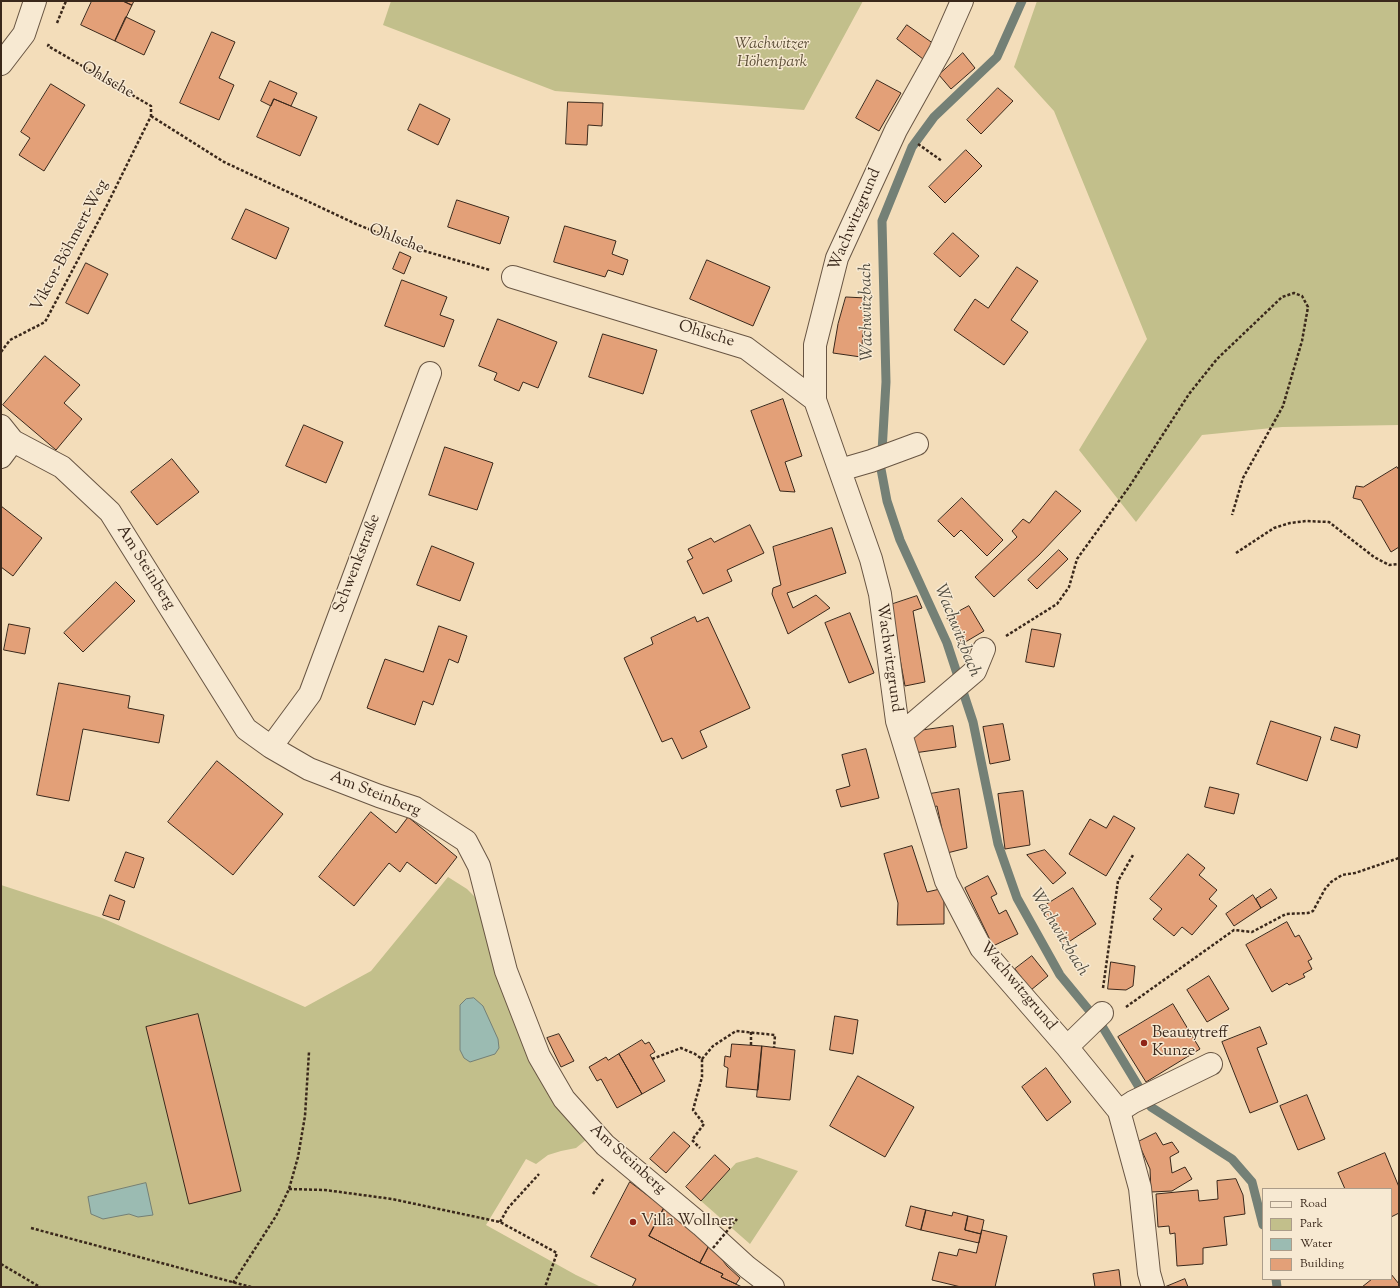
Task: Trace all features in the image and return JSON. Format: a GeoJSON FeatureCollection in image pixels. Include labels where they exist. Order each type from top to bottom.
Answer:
{"type":"FeatureCollection","features":[{"type":"Feature","properties":{"kind":"street"},"geometry":{"type":"LineString","coordinates":[[1,64],[24,34],[35,1]]}},
{"type":"Feature","properties":{"kind":"street","name":"Wachwitzgrund"},"geometry":{"type":"LineString","coordinates":[[962,1],[940,51],[896,130],[837,258],[815,345],[815,400],[872,559],[878,587],[897,721],[946,881],[981,948],[1067,1048],[1126,1107],[1140,1188],[1149,1273],[1153,1287]]}},
{"type":"Feature","properties":{"kind":"street","name":"Ohlsche"},"geometry":{"type":"LineString","coordinates":[[513,277],[746,348],[815,400]]}},
{"type":"Feature","properties":{"kind":"street","name":"Schwenkstraße"},"geometry":{"type":"LineString","coordinates":[[271,747],[310,694],[430,373]]}},
{"type":"Feature","properties":{"kind":"street","name":"Am Steinberg"},"geometry":{"type":"LineString","coordinates":[[5,442],[62,467],[110,512],[246,729],[271,747],[309,768],[379,796],[415,808],[466,841],[478,866],[506,970],[522,1013],[539,1056],[564,1099],[605,1145],[700,1225],[747,1267],[773,1287]]}},
{"type":"Feature","properties":{"kind":"street"},"geometry":{"type":"LineString","coordinates":[[840,470],[871,461],[917,444]]}},
{"type":"Feature","properties":{"kind":"street"},"geometry":{"type":"LineString","coordinates":[[900,734],[975,671],[984,649]]}},
{"type":"Feature","properties":{"kind":"street"},"geometry":{"type":"LineString","coordinates":[[1067,1048],[1105,1016]]}},
{"type":"Feature","properties":{"kind":"street"},"geometry":{"type":"LineString","coordinates":[[1126,1107],[1211,1064]]}},
{"type":"Feature","properties":{"kind":"path"},"geometry":{"type":"LineString","coordinates":[[56,27],[66,1]]}},
{"type":"Feature","properties":{"kind":"path","name":"Ohlsche"},"geometry":{"type":"LineString","coordinates":[[51,40],[48,46],[151,106],[152,116],[224,162],[356,224],[421,250],[513,277]]}},
{"type":"Feature","properties":{"kind":"path","name":"Viktor-Böhmert-Weg"},"geometry":{"type":"LineString","coordinates":[[1,352],[10,340],[45,322],[152,116]]}},
{"type":"Feature","properties":{"kind":"path"},"geometry":{"type":"LineString","coordinates":[[922,147],[942,161]]}},
{"type":"Feature","properties":{"kind":"path"},"geometry":{"type":"LineString","coordinates":[[984,649],[1057,604],[1069,587],[1077,559],[1129,487],[1189,394],[1212,364],[1282,297],[1294,293],[1302,296],[1308,307],[1302,341],[1283,406],[1243,478],[1232,515]]}},
{"type":"Feature","properties":{"kind":"path"},"geometry":{"type":"LineString","coordinates":[[1236,553],[1274,528],[1298,522],[1329,522],[1374,557],[1389,565],[1399,564]]}},
{"type":"Feature","properties":{"kind":"path"},"geometry":{"type":"LineString","coordinates":[[1101,991],[1104,984],[1118,882],[1133,855]]}},
{"type":"Feature","properties":{"kind":"path"},"geometry":{"type":"LineString","coordinates":[[1105,1016],[1234,930],[1252,932],[1286,914],[1308,913],[1313,910],[1325,889],[1331,882],[1342,875],[1355,873],[1399,858]]}},
{"type":"Feature","properties":{"kind":"path"},"geometry":{"type":"LineString","coordinates":[[700,1148],[692,1140],[704,1124],[693,1110],[702,1077],[702,1059],[713,1046],[736,1031],[775,1035],[774,1048]]}},
{"type":"Feature","properties":{"kind":"path"},"geometry":{"type":"LineString","coordinates":[[751,1032],[751,1045]]}},
{"type":"Feature","properties":{"kind":"path"},"geometry":{"type":"LineString","coordinates":[[652,1059],[681,1048],[702,1059]]}},
{"type":"Feature","properties":{"kind":"path"},"geometry":{"type":"LineString","coordinates":[[233,1283],[276,1216],[289,1190],[298,1157],[305,1116],[309,1052]]}},
{"type":"Feature","properties":{"kind":"path"},"geometry":{"type":"LineString","coordinates":[[500,1222],[508,1208],[539,1174]]}},
{"type":"Feature","properties":{"kind":"path"},"geometry":{"type":"LineString","coordinates":[[593,1194],[607,1175]]}},
{"type":"Feature","properties":{"kind":"path"},"geometry":{"type":"LineString","coordinates":[[289,1190],[325,1190],[392,1199],[500,1222],[557,1253],[545,1287]]}},
{"type":"Feature","properties":{"kind":"path"},"geometry":{"type":"LineString","coordinates":[[713,1248],[737,1219]]}},
{"type":"Feature","properties":{"kind":"path"},"geometry":{"type":"LineString","coordinates":[[31,1228],[251,1287]]}},
{"type":"Feature","properties":{"kind":"path"},"geometry":{"type":"LineString","coordinates":[[1,1264],[40,1287]]}},
{"type":"Feature","properties":{"kind":"green space","name":"Wachwitzer Höhenpark"},"geometry":{"type":"Polygon","coordinates":[[[391,1],[863,1],[804,110],[555,91],[383,25],[391,1]]]}},
{"type":"Feature","properties":{"kind":"green space"},"geometry":{"type":"Polygon","coordinates":[[[1037,1],[1399,1],[1399,425],[1282,427],[1202,435],[1136,522],[1079,450],[1147,339],[1054,111],[1014,67],[1037,1]]]}},
{"type":"Feature","properties":{"kind":"green space"},"geometry":{"type":"Polygon","coordinates":[[[448,877],[467,889],[475,897],[500,975],[587,1139],[576,1148],[548,1155],[536,1164],[526,1159],[486,1225],[576,1275],[601,1287],[1,1287],[1,885],[102,918],[305,1007],[371,971],[448,877]]]}},
{"type":"Feature","properties":{"kind":"green space"},"geometry":{"type":"Polygon","coordinates":[[[757,1157],[798,1171],[750,1244],[701,1201],[736,1163],[757,1157]]]}},
{"type":"Feature","properties":{"kind":"water"},"geometry":{"type":"Polygon","coordinates":[[[474,998],[483,1006],[498,1039],[499,1048],[495,1054],[470,1062],[464,1058],[460,1050],[460,1005],[466,999],[474,998]]]}},
{"type":"Feature","properties":{"kind":"water"},"geometry":{"type":"Polygon","coordinates":[[[146,1183],[153,1215],[138,1217],[129,1214],[103,1219],[91,1214],[88,1197],[146,1183]]]}},
{"type":"Feature","properties":{"kind":"building"},"geometry":{"type":"Polygon","coordinates":[[[92,1],[123,1],[132,5],[115,41],[81,25],[92,1]]]}},
{"type":"Feature","properties":{"kind":"building"},"geometry":{"type":"Polygon","coordinates":[[[123,1],[134,1],[132,5],[123,1]]]}},
{"type":"Feature","properties":{"kind":"building"},"geometry":{"type":"Polygon","coordinates":[[[126,17],[155,31],[144,55],[115,41],[126,17]]]}},
{"type":"Feature","properties":{"kind":"building"},"geometry":{"type":"Polygon","coordinates":[[[907,25],[934,44],[923,59],[897,39],[907,25]]]}},
{"type":"Feature","properties":{"kind":"building"},"geometry":{"type":"Polygon","coordinates":[[[212,32],[235,42],[219,78],[234,85],[219,120],[180,103],[212,32]]]}},
{"type":"Feature","properties":{"kind":"building"},"geometry":{"type":"Polygon","coordinates":[[[963,53],[975,68],[951,89],[939,75],[963,53]]]}},
{"type":"Feature","properties":{"kind":"building"},"geometry":{"type":"Polygon","coordinates":[[[877,80],[901,93],[879,131],[856,118],[877,80]]]}},
{"type":"Feature","properties":{"kind":"building"},"geometry":{"type":"Polygon","coordinates":[[[270,81],[297,93],[291,106],[274,99],[271,106],[261,101],[270,81]]]}},
{"type":"Feature","properties":{"kind":"building"},"geometry":{"type":"Polygon","coordinates":[[[51,84],[85,105],[44,171],[19,155],[30,138],[21,132],[51,84]]]}},
{"type":"Feature","properties":{"kind":"building"},"geometry":{"type":"Polygon","coordinates":[[[998,88],[1013,101],[981,134],[967,120],[998,88]]]}},
{"type":"Feature","properties":{"kind":"building"},"geometry":{"type":"Polygon","coordinates":[[[274,99],[317,117],[300,156],[257,137],[274,99]]]}},
{"type":"Feature","properties":{"kind":"building"},"geometry":{"type":"Polygon","coordinates":[[[568,102],[603,103],[602,126],[588,125],[587,145],[566,144],[568,102]]]}},
{"type":"Feature","properties":{"kind":"building"},"geometry":{"type":"Polygon","coordinates":[[[420,104],[450,119],[438,145],[408,130],[420,104]]]}},
{"type":"Feature","properties":{"kind":"building"},"geometry":{"type":"Polygon","coordinates":[[[966,150],[982,166],[945,203],[929,187],[966,150]]]}},
{"type":"Feature","properties":{"kind":"building"},"geometry":{"type":"Polygon","coordinates":[[[457,200],[509,217],[500,244],[448,227],[457,200]]]}},
{"type":"Feature","properties":{"kind":"building"},"geometry":{"type":"Polygon","coordinates":[[[246,209],[289,228],[276,259],[232,239],[246,209]]]}},
{"type":"Feature","properties":{"kind":"building"},"geometry":{"type":"Polygon","coordinates":[[[565,226],[616,241],[612,254],[628,260],[623,275],[608,270],[605,277],[554,262],[565,226]]]}},
{"type":"Feature","properties":{"kind":"building"},"geometry":{"type":"Polygon","coordinates":[[[953,233],[979,256],[960,277],[934,254],[953,233]]]}},
{"type":"Feature","properties":{"kind":"building"},"geometry":{"type":"Polygon","coordinates":[[[400,252],[411,257],[404,274],[393,269],[400,252]]]}},
{"type":"Feature","properties":{"kind":"building"},"geometry":{"type":"Polygon","coordinates":[[[707,260],[770,287],[753,326],[690,299],[707,260]]]}},
{"type":"Feature","properties":{"kind":"building"},"geometry":{"type":"Polygon","coordinates":[[[86,263],[108,274],[88,314],[66,303],[86,263]]]}},
{"type":"Feature","properties":{"kind":"building"},"geometry":{"type":"Polygon","coordinates":[[[1017,267],[1038,281],[1011,320],[1028,332],[1004,365],[954,330],[975,299],[988,308],[1017,267]]]}},
{"type":"Feature","properties":{"kind":"building"},"geometry":{"type":"Polygon","coordinates":[[[402,280],[447,297],[440,315],[454,320],[444,347],[385,326],[402,280]]]}},
{"type":"Feature","properties":{"kind":"building"},"geometry":{"type":"Polygon","coordinates":[[[846,297],[866,298],[861,357],[833,353],[838,324],[846,297]]]}},
{"type":"Feature","properties":{"kind":"building"},"geometry":{"type":"Polygon","coordinates":[[[498,319],[557,342],[538,388],[523,382],[519,391],[494,380],[497,373],[479,366],[498,319]]]}},
{"type":"Feature","properties":{"kind":"building"},"geometry":{"type":"Polygon","coordinates":[[[603,334],[657,350],[643,394],[589,377],[603,334]]]}},
{"type":"Feature","properties":{"kind":"building"},"geometry":{"type":"Polygon","coordinates":[[[45,356],[80,385],[64,403],[82,419],[56,450],[3,405],[45,356]]]}},
{"type":"Feature","properties":{"kind":"building"},"geometry":{"type":"Polygon","coordinates":[[[783,399],[802,456],[785,462],[795,492],[780,491],[751,411],[783,399]]]}},
{"type":"Feature","properties":{"kind":"building"},"geometry":{"type":"Polygon","coordinates":[[[304,425],[343,442],[326,483],[286,466],[304,425]]]}},
{"type":"Feature","properties":{"kind":"building"},"geometry":{"type":"Polygon","coordinates":[[[445,447],[493,463],[477,510],[429,495],[445,447]]]}},
{"type":"Feature","properties":{"kind":"building"},"geometry":{"type":"Polygon","coordinates":[[[172,459],[199,492],[157,525],[131,492],[172,459]]]}},
{"type":"Feature","properties":{"kind":"building"},"geometry":{"type":"Polygon","coordinates":[[[1397,467],[1399,470],[1399,547],[1391,552],[1361,500],[1353,498],[1356,486],[1363,487],[1397,467]]]}},
{"type":"Feature","properties":{"kind":"building"},"geometry":{"type":"Polygon","coordinates":[[[1056,491],[1081,511],[1039,555],[994,597],[975,577],[1017,537],[1012,531],[1023,519],[1029,523],[1056,491]]]}},
{"type":"Feature","properties":{"kind":"building"},"geometry":{"type":"Polygon","coordinates":[[[962,498],[1003,540],[987,556],[961,530],[954,537],[938,521],[962,498]]]}},
{"type":"Feature","properties":{"kind":"building"},"geometry":{"type":"Polygon","coordinates":[[[1,506],[42,538],[13,576],[1,567],[1,506]]]}},
{"type":"Feature","properties":{"kind":"building"},"geometry":{"type":"Polygon","coordinates":[[[750,525],[764,553],[727,570],[732,581],[703,594],[687,561],[693,558],[688,549],[711,538],[714,542],[750,525]]]}},
{"type":"Feature","properties":{"kind":"building"},"geometry":{"type":"Polygon","coordinates":[[[832,528],[846,573],[787,593],[793,608],[816,595],[830,608],[788,634],[772,594],[773,588],[781,585],[773,547],[832,528]]]}},
{"type":"Feature","properties":{"kind":"building"},"geometry":{"type":"Polygon","coordinates":[[[432,546],[474,563],[460,601],[417,585],[432,546]]]}},
{"type":"Feature","properties":{"kind":"building"},"geometry":{"type":"Polygon","coordinates":[[[1059,550],[1068,559],[1037,589],[1028,580],[1059,550]]]}},
{"type":"Feature","properties":{"kind":"building"},"geometry":{"type":"Polygon","coordinates":[[[116,582],[135,601],[83,652],[64,633],[116,582]]]}},
{"type":"Feature","properties":{"kind":"building"},"geometry":{"type":"Polygon","coordinates":[[[917,596],[922,608],[913,611],[925,682],[905,686],[890,605],[917,596]]]}},
{"type":"Feature","properties":{"kind":"building"},"geometry":{"type":"Polygon","coordinates":[[[969,606],[984,631],[962,644],[947,618],[969,606]]]}},
{"type":"Feature","properties":{"kind":"building"},"geometry":{"type":"Polygon","coordinates":[[[850,613],[874,673],[849,683],[825,623],[850,613]]]}},
{"type":"Feature","properties":{"kind":"building"},"geometry":{"type":"Polygon","coordinates":[[[695,617],[697,622],[708,617],[750,708],[700,731],[707,747],[682,759],[672,738],[662,742],[624,658],[653,644],[651,638],[695,617]]]}},
{"type":"Feature","properties":{"kind":"building"},"geometry":{"type":"Polygon","coordinates":[[[9,624],[30,628],[25,654],[4,650],[9,624]]]}},
{"type":"Feature","properties":{"kind":"building"},"geometry":{"type":"Polygon","coordinates":[[[439,626],[467,636],[458,663],[449,659],[433,705],[423,701],[415,725],[367,708],[385,659],[423,672],[439,626]]]}},
{"type":"Feature","properties":{"kind":"building"},"geometry":{"type":"Polygon","coordinates":[[[1032,629],[1061,634],[1054,667],[1026,662],[1032,629]]]}},
{"type":"Feature","properties":{"kind":"building"},"geometry":{"type":"Polygon","coordinates":[[[59,683],[130,696],[128,708],[164,715],[159,743],[83,729],[69,801],[37,795],[59,683]]]}},
{"type":"Feature","properties":{"kind":"building"},"geometry":{"type":"Polygon","coordinates":[[[1271,721],[1321,737],[1307,781],[1257,764],[1271,721]]]}},
{"type":"Feature","properties":{"kind":"building"},"geometry":{"type":"Polygon","coordinates":[[[1003,724],[1010,760],[990,764],[983,727],[1003,724]]]}},
{"type":"Feature","properties":{"kind":"building"},"geometry":{"type":"Polygon","coordinates":[[[953,726],[956,747],[914,753],[911,732],[953,726]]]}},
{"type":"Feature","properties":{"kind":"building"},"geometry":{"type":"Polygon","coordinates":[[[1335,727],[1360,735],[1357,748],[1331,740],[1335,727]]]}},
{"type":"Feature","properties":{"kind":"building"},"geometry":{"type":"Polygon","coordinates":[[[866,749],[879,798],[841,807],[836,790],[850,786],[842,755],[866,749]]]}},
{"type":"Feature","properties":{"kind":"building"},"geometry":{"type":"Polygon","coordinates":[[[217,761],[283,814],[233,875],[168,822],[217,761]]]}},
{"type":"Feature","properties":{"kind":"building"},"geometry":{"type":"Polygon","coordinates":[[[1210,787],[1239,794],[1234,814],[1205,807],[1210,787]]]}},
{"type":"Feature","properties":{"kind":"building"},"geometry":{"type":"Polygon","coordinates":[[[959,789],[967,848],[947,853],[937,806],[929,808],[924,795],[959,789]]]}},
{"type":"Feature","properties":{"kind":"building"},"geometry":{"type":"Polygon","coordinates":[[[1023,791],[1030,845],[1005,849],[998,794],[1023,791]]]}},
{"type":"Feature","properties":{"kind":"building"},"geometry":{"type":"Polygon","coordinates":[[[371,812],[396,833],[408,817],[457,857],[436,884],[407,862],[400,872],[389,863],[354,906],[319,877],[371,812]]]}},
{"type":"Feature","properties":{"kind":"building"},"geometry":{"type":"Polygon","coordinates":[[[1114,816],[1135,828],[1106,876],[1069,854],[1090,819],[1106,828],[1114,816]]]}},
{"type":"Feature","properties":{"kind":"building"},"geometry":{"type":"Polygon","coordinates":[[[912,846],[927,892],[940,889],[944,902],[944,924],[897,925],[898,903],[884,854],[912,846]]]}},
{"type":"Feature","properties":{"kind":"building"},"geometry":{"type":"Polygon","coordinates":[[[1045,850],[1066,873],[1053,884],[1027,855],[1045,850]]]}},
{"type":"Feature","properties":{"kind":"building"},"geometry":{"type":"Polygon","coordinates":[[[126,852],[144,858],[134,888],[115,881],[126,852]]]}},
{"type":"Feature","properties":{"kind":"building"},"geometry":{"type":"Polygon","coordinates":[[[1188,854],[1205,868],[1199,875],[1217,890],[1209,899],[1217,906],[1192,935],[1182,927],[1174,936],[1153,919],[1162,909],[1150,899],[1188,854]]]}},
{"type":"Feature","properties":{"kind":"building"},"geometry":{"type":"Polygon","coordinates":[[[988,876],[997,894],[991,897],[999,914],[1006,910],[1018,934],[993,946],[965,888],[988,876]]]}},
{"type":"Feature","properties":{"kind":"building"},"geometry":{"type":"Polygon","coordinates":[[[1073,888],[1096,924],[1064,945],[1041,908],[1073,888]]]}},
{"type":"Feature","properties":{"kind":"building"},"geometry":{"type":"Polygon","coordinates":[[[1271,889],[1277,898],[1261,908],[1256,899],[1271,889]]]}},
{"type":"Feature","properties":{"kind":"building"},"geometry":{"type":"Polygon","coordinates":[[[110,895],[125,901],[119,920],[103,915],[110,895]]]}},
{"type":"Feature","properties":{"kind":"building"},"geometry":{"type":"Polygon","coordinates":[[[1253,895],[1261,908],[1234,926],[1226,914],[1253,895]]]}},
{"type":"Feature","properties":{"kind":"building"},"geometry":{"type":"Polygon","coordinates":[[[1287,922],[1295,937],[1299,935],[1312,959],[1308,961],[1312,969],[1303,974],[1305,977],[1289,985],[1287,983],[1272,992],[1246,945],[1287,922]]]}},
{"type":"Feature","properties":{"kind":"building"},"geometry":{"type":"Polygon","coordinates":[[[1032,956],[1048,976],[1031,990],[1015,969],[1032,956]]]}},
{"type":"Feature","properties":{"kind":"building"},"geometry":{"type":"Polygon","coordinates":[[[1111,962],[1135,966],[1133,986],[1126,990],[1108,989],[1111,962]]]}},
{"type":"Feature","properties":{"kind":"building"},"geometry":{"type":"Polygon","coordinates":[[[1209,976],[1229,1009],[1207,1022],[1187,990],[1209,976]]]}},
{"type":"Feature","properties":{"kind":"building"},"geometry":{"type":"Polygon","coordinates":[[[1173,1004],[1200,1049],[1146,1082],[1118,1037],[1173,1004]]]}},
{"type":"Feature","properties":{"kind":"building"},"geometry":{"type":"Polygon","coordinates":[[[198,1014],[241,1191],[189,1204],[146,1027],[198,1014]]]}},
{"type":"Feature","properties":{"kind":"building"},"geometry":{"type":"Polygon","coordinates":[[[835,1016],[858,1020],[853,1054],[830,1050],[835,1016]]]}},
{"type":"Feature","properties":{"kind":"building"},"geometry":{"type":"Polygon","coordinates":[[[1260,1027],[1267,1044],[1257,1048],[1278,1102],[1250,1113],[1222,1042],[1260,1027]]]}},
{"type":"Feature","properties":{"kind":"building"},"geometry":{"type":"Polygon","coordinates":[[[559,1034],[574,1061],[561,1067],[547,1038],[559,1034]]]}},
{"type":"Feature","properties":{"kind":"building"},"geometry":{"type":"Polygon","coordinates":[[[642,1040],[645,1044],[649,1042],[655,1052],[650,1055],[665,1081],[642,1094],[619,1054],[642,1040]]]}},
{"type":"Feature","properties":{"kind":"building"},"geometry":{"type":"Polygon","coordinates":[[[732,1044],[762,1046],[758,1090],[726,1087],[728,1068],[724,1066],[725,1056],[730,1057],[732,1044]]]}},
{"type":"Feature","properties":{"kind":"building"},"geometry":{"type":"Polygon","coordinates":[[[762,1046],[795,1050],[790,1100],[757,1097],[762,1046]]]}},
{"type":"Feature","properties":{"kind":"building"},"geometry":{"type":"Polygon","coordinates":[[[619,1054],[642,1094],[617,1108],[601,1079],[597,1081],[589,1067],[606,1057],[608,1060],[619,1054]]]}},
{"type":"Feature","properties":{"kind":"building"},"geometry":{"type":"Polygon","coordinates":[[[1046,1068],[1071,1102],[1047,1121],[1022,1087],[1046,1068]]]}},
{"type":"Feature","properties":{"kind":"building"},"geometry":{"type":"Polygon","coordinates":[[[858,1076],[914,1107],[885,1157],[830,1126],[858,1076]]]}},
{"type":"Feature","properties":{"kind":"building"},"geometry":{"type":"Polygon","coordinates":[[[1307,1095],[1325,1139],[1298,1150],[1280,1106],[1307,1095]]]}},
{"type":"Feature","properties":{"kind":"building"},"geometry":{"type":"Polygon","coordinates":[[[674,1132],[690,1146],[666,1173],[650,1159],[674,1132]]]}},
{"type":"Feature","properties":{"kind":"building"},"geometry":{"type":"Polygon","coordinates":[[[1156,1133],[1163,1145],[1172,1142],[1179,1152],[1170,1157],[1172,1173],[1185,1167],[1192,1179],[1172,1191],[1151,1192],[1150,1169],[1138,1142],[1156,1133]]]}},
{"type":"Feature","properties":{"kind":"building"},"geometry":{"type":"Polygon","coordinates":[[[1385,1153],[1399,1187],[1399,1213],[1392,1216],[1392,1188],[1345,1188],[1338,1173],[1385,1153]]]}},
{"type":"Feature","properties":{"kind":"building"},"geometry":{"type":"Polygon","coordinates":[[[715,1155],[730,1169],[701,1201],[686,1187],[715,1155]]]}},
{"type":"Feature","properties":{"kind":"building"},"geometry":{"type":"Polygon","coordinates":[[[1236,1179],[1243,1195],[1245,1214],[1224,1217],[1227,1245],[1203,1248],[1203,1264],[1177,1266],[1175,1233],[1170,1234],[1169,1226],[1158,1227],[1156,1194],[1198,1190],[1199,1201],[1218,1199],[1217,1181],[1236,1179]]]}},
{"type":"Feature","properties":{"kind":"building","name":"Villa Wollner"},"geometry":{"type":"Polygon","coordinates":[[[630,1182],[664,1208],[649,1236],[723,1274],[721,1277],[742,1287],[632,1287],[636,1279],[591,1257],[630,1182]]]}},
{"type":"Feature","properties":{"kind":"building"},"geometry":{"type":"Polygon","coordinates":[[[911,1206],[926,1210],[921,1230],[906,1226],[911,1206]]]}},
{"type":"Feature","properties":{"kind":"building"},"geometry":{"type":"Polygon","coordinates":[[[664,1208],[709,1246],[700,1263],[649,1236],[664,1208]]]}},
{"type":"Feature","properties":{"kind":"building"},"geometry":{"type":"Polygon","coordinates":[[[926,1210],[952,1216],[953,1212],[968,1216],[965,1230],[981,1234],[979,1243],[921,1230],[926,1210]]]}},
{"type":"Feature","properties":{"kind":"building"},"geometry":{"type":"Polygon","coordinates":[[[968,1216],[984,1220],[981,1234],[965,1230],[968,1216]]]}},
{"type":"Feature","properties":{"kind":"building"},"geometry":{"type":"Polygon","coordinates":[[[982,1230],[1007,1236],[995,1287],[961,1287],[932,1280],[939,1252],[957,1256],[959,1249],[976,1253],[982,1230]]]}},
{"type":"Feature","properties":{"kind":"building"},"geometry":{"type":"Polygon","coordinates":[[[709,1246],[740,1278],[736,1284],[721,1277],[723,1274],[700,1263],[709,1246]]]}},
{"type":"Feature","properties":{"kind":"building"},"geometry":{"type":"Polygon","coordinates":[[[1119,1270],[1121,1287],[1095,1287],[1093,1274],[1119,1270]]]}},
{"type":"Feature","properties":{"kind":"building"},"geometry":{"type":"Polygon","coordinates":[[[1392,1275],[1399,1284],[1399,1287],[1362,1287],[1371,1280],[1392,1280],[1392,1275]]]}},
{"type":"Feature","properties":{"kind":"building"},"geometry":{"type":"Polygon","coordinates":[[[1185,1279],[1188,1287],[1165,1287],[1185,1279]]]}},
{"type":"Feature","properties":{"kind":"waterway","name":"Wachwitzbach"},"geometry":{"type":"LineString","coordinates":[[1022,1],[997,57],[934,117],[912,147],[882,221],[886,382],[881,469],[887,501],[900,540],[947,643],[973,722],[998,844],[1017,898],[1060,975],[1102,1026],[1151,1107],[1232,1159],[1252,1182],[1262,1221]]}},
{"type":"Feature","properties":{"kind":"waterway","name":"Wachwitzbach"},"geometry":{"type":"LineString","coordinates":[[1276,1280],[1277,1287]]}},
{"type":"Feature","properties":{"kind":"place","name":"Beautytreff Kunze"},"geometry":{"type":"Point","coordinates":[1144,1043]}},
{"type":"Feature","properties":{"kind":"place","name":"Villa Wollner"},"geometry":{"type":"Point","coordinates":[633,1222]}}]}
